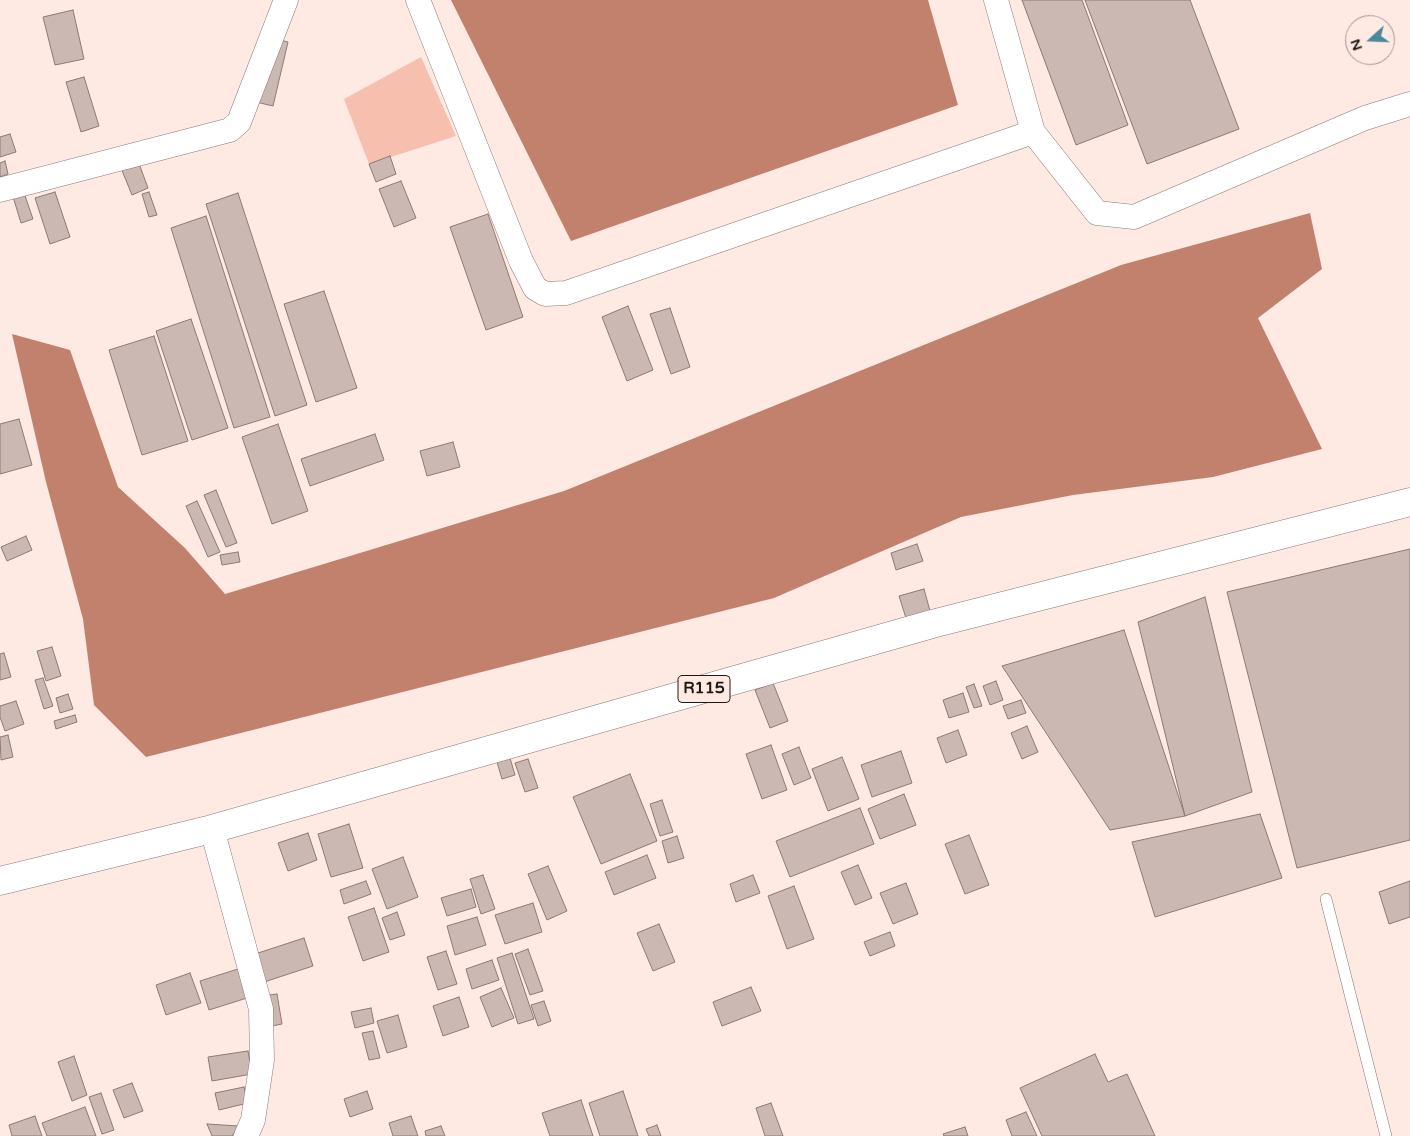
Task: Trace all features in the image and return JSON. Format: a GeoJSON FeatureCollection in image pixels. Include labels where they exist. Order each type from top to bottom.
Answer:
{"type":"FeatureCollection","features":[{"type":"Feature","properties":{"kind":"main road","name":"R115"},"geometry":{"type":"LineString","coordinates":[[0,881],[212,830],[932,624],[1410,502]]}},
{"type":"Feature","properties":{"kind":"street"},"geometry":{"type":"LineString","coordinates":[[0,190],[230,130],[239,122],[286,0]]}},
{"type":"Feature","properties":{"kind":"street"},"geometry":{"type":"LineString","coordinates":[[418,0],[521,261],[535,288],[545,294],[566,293],[1033,132]]}},
{"type":"Feature","properties":{"kind":"street"},"geometry":{"type":"LineString","coordinates":[[996,0],[1033,132],[1097,213],[1134,217],[1365,118],[1410,104]]}},
{"type":"Feature","properties":{"kind":"street"},"geometry":{"type":"LineString","coordinates":[[212,830],[261,1008],[262,1060],[253,1120],[246,1136]]}},
{"type":"Feature","properties":{"kind":"lane"},"geometry":{"type":"LineString","coordinates":[[1326,898],[1386,1136]]}},
{"type":"Feature","properties":{"kind":"shaded area"},"geometry":{"type":"Polygon","coordinates":[[[451,0],[928,0],[958,105],[571,241],[451,0]]]}},
{"type":"Feature","properties":{"kind":"shaded area"},"geometry":{"type":"Polygon","coordinates":[[[421,57],[456,136],[369,164],[344,99],[421,57]]]}},
{"type":"Feature","properties":{"kind":"shaded area"},"geometry":{"type":"Polygon","coordinates":[[[1310,213],[1322,269],[1258,318],[1322,449],[1213,477],[1073,495],[961,517],[774,598],[146,757],[94,705],[83,619],[46,482],[12,334],[70,350],[118,487],[185,548],[225,594],[564,491],[1121,265],[1310,213]]]}},
{"type":"Feature","properties":{"kind":"building"},"geometry":{"type":"Polygon","coordinates":[[[1022,0],[1082,0],[1128,125],[1076,145],[1022,0]]]}},
{"type":"Feature","properties":{"kind":"building"},"geometry":{"type":"Polygon","coordinates":[[[1085,0],[1190,0],[1239,129],[1147,164],[1085,0]]]}},
{"type":"Feature","properties":{"kind":"building"},"geometry":{"type":"Polygon","coordinates":[[[73,10],[84,59],[55,65],[43,17],[73,10]]]}},
{"type":"Feature","properties":{"kind":"building"},"geometry":{"type":"Polygon","coordinates":[[[272,38],[288,42],[273,106],[256,102],[272,38]]]}},
{"type":"Feature","properties":{"kind":"building"},"geometry":{"type":"Polygon","coordinates":[[[84,77],[99,126],[81,132],[66,82],[84,77]]]}},
{"type":"Feature","properties":{"kind":"building"},"geometry":{"type":"Polygon","coordinates":[[[10,134],[16,152],[0,157],[0,137],[10,134]]]}},
{"type":"Feature","properties":{"kind":"building"},"geometry":{"type":"Polygon","coordinates":[[[390,156],[396,174],[376,182],[369,164],[390,156]]]}},
{"type":"Feature","properties":{"kind":"building"},"geometry":{"type":"Polygon","coordinates":[[[5,161],[8,174],[0,177],[0,163],[5,161]]]}},
{"type":"Feature","properties":{"kind":"building"},"geometry":{"type":"Polygon","coordinates":[[[138,161],[148,188],[132,195],[121,168],[138,161]]]}},
{"type":"Feature","properties":{"kind":"building"},"geometry":{"type":"Polygon","coordinates":[[[401,181],[416,218],[394,227],[379,189],[401,181]]]}},
{"type":"Feature","properties":{"kind":"building"},"geometry":{"type":"Polygon","coordinates":[[[22,187],[33,219],[21,223],[11,190],[22,187]]]}},
{"type":"Feature","properties":{"kind":"building"},"geometry":{"type":"Polygon","coordinates":[[[55,192],[70,237],[50,244],[35,198],[55,192]]]}},
{"type":"Feature","properties":{"kind":"building"},"geometry":{"type":"Polygon","coordinates":[[[149,192],[157,215],[149,217],[142,194],[149,192]]]}},
{"type":"Feature","properties":{"kind":"building"},"geometry":{"type":"Polygon","coordinates":[[[238,193],[307,405],[275,416],[206,204],[238,193]]]}},
{"type":"Feature","properties":{"kind":"building"},"geometry":{"type":"Polygon","coordinates":[[[488,214],[523,317],[486,330],[450,227],[488,214]]]}},
{"type":"Feature","properties":{"kind":"building"},"geometry":{"type":"Polygon","coordinates":[[[206,216],[270,417],[234,428],[171,228],[206,216]]]}},
{"type":"Feature","properties":{"kind":"building"},"geometry":{"type":"Polygon","coordinates":[[[324,291],[357,388],[316,402],[284,304],[324,291]]]}},
{"type":"Feature","properties":{"kind":"building"},"geometry":{"type":"Polygon","coordinates":[[[628,306],[653,370],[627,381],[602,317],[628,306]]]}},
{"type":"Feature","properties":{"kind":"building"},"geometry":{"type":"Polygon","coordinates":[[[670,308],[690,367],[671,374],[650,314],[670,308]]]}},
{"type":"Feature","properties":{"kind":"building"},"geometry":{"type":"Polygon","coordinates":[[[191,319],[228,428],[192,440],[156,331],[191,319]]]}},
{"type":"Feature","properties":{"kind":"building"},"geometry":{"type":"Polygon","coordinates":[[[154,336],[188,441],[142,455],[109,350],[154,336]]]}},
{"type":"Feature","properties":{"kind":"building"},"geometry":{"type":"Polygon","coordinates":[[[19,419],[32,465],[0,474],[0,424],[19,419]]]}},
{"type":"Feature","properties":{"kind":"building"},"geometry":{"type":"Polygon","coordinates":[[[278,424],[308,511],[272,524],[242,437],[278,424]]]}},
{"type":"Feature","properties":{"kind":"building"},"geometry":{"type":"Polygon","coordinates":[[[375,434],[384,460],[310,486],[301,459],[375,434]]]}},
{"type":"Feature","properties":{"kind":"building"},"geometry":{"type":"Polygon","coordinates":[[[453,442],[460,467],[427,476],[420,451],[453,442]]]}},
{"type":"Feature","properties":{"kind":"building"},"geometry":{"type":"Polygon","coordinates":[[[216,490],[237,543],[226,547],[204,495],[216,490]]]}},
{"type":"Feature","properties":{"kind":"building"},"geometry":{"type":"Polygon","coordinates":[[[197,501],[220,552],[208,557],[186,506],[197,501]]]}},
{"type":"Feature","properties":{"kind":"building"},"geometry":{"type":"Polygon","coordinates":[[[26,536],[32,550],[7,561],[1,547],[26,536]]]}},
{"type":"Feature","properties":{"kind":"building"},"geometry":{"type":"Polygon","coordinates":[[[917,544],[923,561],[896,570],[891,553],[917,544]]]}},
{"type":"Feature","properties":{"kind":"building"},"geometry":{"type":"Polygon","coordinates":[[[1410,549],[1410,840],[1297,868],[1227,592],[1410,549]]]}},
{"type":"Feature","properties":{"kind":"building"},"geometry":{"type":"Polygon","coordinates":[[[238,552],[240,562],[222,565],[220,555],[238,552]]]}},
{"type":"Feature","properties":{"kind":"building"},"geometry":{"type":"Polygon","coordinates":[[[924,589],[930,611],[906,618],[899,596],[924,589]]]}},
{"type":"Feature","properties":{"kind":"building"},"geometry":{"type":"Polygon","coordinates":[[[1205,597],[1252,792],[1185,816],[1138,622],[1205,597]]]}},
{"type":"Feature","properties":{"kind":"building"},"geometry":{"type":"Polygon","coordinates":[[[1124,630],[1185,816],[1110,830],[1002,666],[1124,630]]]}},
{"type":"Feature","properties":{"kind":"building"},"geometry":{"type":"Polygon","coordinates":[[[52,647],[61,676],[46,681],[37,651],[52,647]]]}},
{"type":"Feature","properties":{"kind":"building"},"geometry":{"type":"Polygon","coordinates":[[[4,653],[11,677],[0,680],[0,654],[4,653]]]}},
{"type":"Feature","properties":{"kind":"building"},"geometry":{"type":"Polygon","coordinates":[[[43,678],[53,706],[44,709],[35,680],[43,678]]]}},
{"type":"Feature","properties":{"kind":"building"},"geometry":{"type":"Polygon","coordinates":[[[996,681],[1003,700],[990,705],[983,686],[996,681]]]}},
{"type":"Feature","properties":{"kind":"building"},"geometry":{"type":"Polygon","coordinates":[[[773,683],[788,721],[770,728],[755,690],[773,683]]]}},
{"type":"Feature","properties":{"kind":"building"},"geometry":{"type":"Polygon","coordinates":[[[974,684],[982,706],[974,708],[966,687],[974,684]]]}},
{"type":"Feature","properties":{"kind":"building"},"geometry":{"type":"Polygon","coordinates":[[[963,693],[969,712],[949,718],[943,700],[963,693]]]}},
{"type":"Feature","properties":{"kind":"building"},"geometry":{"type":"Polygon","coordinates":[[[68,694],[73,709],[60,713],[56,698],[68,694]]]}},
{"type":"Feature","properties":{"kind":"building"},"geometry":{"type":"Polygon","coordinates":[[[1021,700],[1026,713],[1008,719],[1003,706],[1021,700]]]}},
{"type":"Feature","properties":{"kind":"building"},"geometry":{"type":"Polygon","coordinates":[[[16,701],[24,724],[5,731],[0,717],[0,706],[16,701]]]}},
{"type":"Feature","properties":{"kind":"building"},"geometry":{"type":"Polygon","coordinates":[[[75,715],[77,722],[56,729],[54,721],[75,715]]]}},
{"type":"Feature","properties":{"kind":"building"},"geometry":{"type":"Polygon","coordinates":[[[1027,726],[1038,752],[1022,759],[1011,733],[1027,726]]]}},
{"type":"Feature","properties":{"kind":"building"},"geometry":{"type":"Polygon","coordinates":[[[958,730],[967,755],[946,763],[937,738],[958,730]]]}},
{"type":"Feature","properties":{"kind":"building"},"geometry":{"type":"Polygon","coordinates":[[[8,735],[13,757],[1,760],[0,737],[8,735]]]}},
{"type":"Feature","properties":{"kind":"building"},"geometry":{"type":"Polygon","coordinates":[[[771,745],[787,790],[762,799],[746,754],[771,745]]]}},
{"type":"Feature","properties":{"kind":"building"},"geometry":{"type":"Polygon","coordinates":[[[799,747],[811,778],[794,785],[782,754],[799,747]]]}},
{"type":"Feature","properties":{"kind":"building"},"geometry":{"type":"Polygon","coordinates":[[[901,751],[912,783],[872,797],[861,765],[901,751]]]}},
{"type":"Feature","properties":{"kind":"building"},"geometry":{"type":"Polygon","coordinates":[[[842,757],[859,799],[828,811],[812,769],[842,757]]]}},
{"type":"Feature","properties":{"kind":"building"},"geometry":{"type":"Polygon","coordinates":[[[510,758],[515,775],[502,779],[497,762],[510,758]]]}},
{"type":"Feature","properties":{"kind":"building"},"geometry":{"type":"Polygon","coordinates":[[[528,759],[538,788],[525,792],[515,763],[528,759]]]}},
{"type":"Feature","properties":{"kind":"building"},"geometry":{"type":"Polygon","coordinates":[[[630,774],[657,841],[601,864],[573,797],[630,774]]]}},
{"type":"Feature","properties":{"kind":"building"},"geometry":{"type":"Polygon","coordinates":[[[904,794],[916,825],[880,839],[868,809],[904,794]]]}},
{"type":"Feature","properties":{"kind":"building"},"geometry":{"type":"Polygon","coordinates":[[[662,800],[673,832],[660,836],[650,804],[662,800]]]}},
{"type":"Feature","properties":{"kind":"building"},"geometry":{"type":"Polygon","coordinates":[[[860,808],[874,844],[790,877],[776,841],[860,808]]]}},
{"type":"Feature","properties":{"kind":"building"},"geometry":{"type":"Polygon","coordinates":[[[1260,814],[1282,878],[1155,917],[1132,842],[1260,814]]]}},
{"type":"Feature","properties":{"kind":"building"},"geometry":{"type":"Polygon","coordinates":[[[349,824],[363,868],[331,877],[318,834],[349,824]]]}},
{"type":"Feature","properties":{"kind":"building"},"geometry":{"type":"Polygon","coordinates":[[[308,833],[317,860],[288,871],[278,843],[308,833]]]}},
{"type":"Feature","properties":{"kind":"building"},"geometry":{"type":"Polygon","coordinates":[[[969,835],[989,885],[965,894],[945,844],[969,835]]]}},
{"type":"Feature","properties":{"kind":"building"},"geometry":{"type":"Polygon","coordinates":[[[677,836],[684,858],[668,863],[662,841],[677,836]]]}},
{"type":"Feature","properties":{"kind":"building"},"geometry":{"type":"Polygon","coordinates":[[[647,855],[656,878],[614,895],[605,872],[647,855]]]}},
{"type":"Feature","properties":{"kind":"building"},"geometry":{"type":"Polygon","coordinates":[[[403,857],[418,897],[387,909],[372,869],[403,857]]]}},
{"type":"Feature","properties":{"kind":"building"},"geometry":{"type":"Polygon","coordinates":[[[858,865],[872,898],[855,905],[841,872],[858,865]]]}},
{"type":"Feature","properties":{"kind":"building"},"geometry":{"type":"Polygon","coordinates":[[[548,866],[567,911],[547,920],[528,874],[548,866]]]}},
{"type":"Feature","properties":{"kind":"building"},"geometry":{"type":"Polygon","coordinates":[[[483,875],[495,909],[481,914],[470,879],[483,875]]]}},
{"type":"Feature","properties":{"kind":"building"},"geometry":{"type":"Polygon","coordinates":[[[753,875],[760,893],[736,902],[730,884],[753,875]]]}},
{"type":"Feature","properties":{"kind":"building"},"geometry":{"type":"Polygon","coordinates":[[[366,881],[371,894],[344,904],[340,890],[366,881]]]}},
{"type":"Feature","properties":{"kind":"building"},"geometry":{"type":"Polygon","coordinates":[[[1410,881],[1410,917],[1389,924],[1379,892],[1410,881]]]}},
{"type":"Feature","properties":{"kind":"building"},"geometry":{"type":"Polygon","coordinates":[[[906,883],[918,914],[893,924],[880,893],[906,883]]]}},
{"type":"Feature","properties":{"kind":"building"},"geometry":{"type":"Polygon","coordinates":[[[794,886],[814,939],[787,949],[768,896],[794,886]]]}},
{"type":"Feature","properties":{"kind":"building"},"geometry":{"type":"Polygon","coordinates":[[[471,889],[476,907],[447,916],[441,898],[471,889]]]}},
{"type":"Feature","properties":{"kind":"building"},"geometry":{"type":"Polygon","coordinates":[[[533,903],[542,932],[505,944],[495,915],[533,903]]]}},
{"type":"Feature","properties":{"kind":"building"},"geometry":{"type":"Polygon","coordinates":[[[374,908],[389,952],[363,961],[348,917],[374,908]]]}},
{"type":"Feature","properties":{"kind":"building"},"geometry":{"type":"Polygon","coordinates":[[[397,912],[405,935],[390,940],[382,918],[397,912]]]}},
{"type":"Feature","properties":{"kind":"building"},"geometry":{"type":"Polygon","coordinates":[[[477,917],[486,945],[455,955],[447,926],[477,917]]]}},
{"type":"Feature","properties":{"kind":"building"},"geometry":{"type":"Polygon","coordinates":[[[659,924],[675,962],[653,971],[637,933],[659,924]]]}},
{"type":"Feature","properties":{"kind":"building"},"geometry":{"type":"Polygon","coordinates":[[[890,932],[895,946],[870,956],[864,942],[890,932]]]}},
{"type":"Feature","properties":{"kind":"building"},"geometry":{"type":"Polygon","coordinates":[[[304,938],[313,966],[261,983],[252,955],[304,938]]]}},
{"type":"Feature","properties":{"kind":"building"},"geometry":{"type":"Polygon","coordinates":[[[528,949],[543,991],[530,995],[515,954],[528,949]]]}},
{"type":"Feature","properties":{"kind":"building"},"geometry":{"type":"Polygon","coordinates":[[[446,951],[457,984],[438,990],[427,957],[446,951]]]}},
{"type":"Feature","properties":{"kind":"building"},"geometry":{"type":"Polygon","coordinates":[[[512,953],[534,1019],[518,1024],[497,958],[512,953]]]}},
{"type":"Feature","properties":{"kind":"building"},"geometry":{"type":"Polygon","coordinates":[[[492,960],[499,980],[472,989],[466,969],[492,960]]]}},
{"type":"Feature","properties":{"kind":"building"},"geometry":{"type":"Polygon","coordinates":[[[241,968],[250,997],[209,1010],[200,981],[241,968]]]}},
{"type":"Feature","properties":{"kind":"building"},"geometry":{"type":"Polygon","coordinates":[[[190,973],[201,1003],[166,1015],[156,985],[190,973]]]}},
{"type":"Feature","properties":{"kind":"building"},"geometry":{"type":"Polygon","coordinates":[[[751,987],[761,1011],[722,1026],[713,1002],[751,987]]]}},
{"type":"Feature","properties":{"kind":"building"},"geometry":{"type":"Polygon","coordinates":[[[501,988],[514,1018],[492,1027],[480,997],[501,988]]]}},
{"type":"Feature","properties":{"kind":"building"},"geometry":{"type":"Polygon","coordinates":[[[277,994],[282,1024],[267,1027],[262,996],[277,994]]]}},
{"type":"Feature","properties":{"kind":"building"},"geometry":{"type":"Polygon","coordinates":[[[459,997],[469,1027],[443,1036],[433,1006],[459,997]]]}},
{"type":"Feature","properties":{"kind":"building"},"geometry":{"type":"Polygon","coordinates":[[[544,1001],[551,1021],[538,1026],[531,1005],[544,1001]]]}},
{"type":"Feature","properties":{"kind":"building"},"geometry":{"type":"Polygon","coordinates":[[[371,1008],[374,1023],[355,1028],[351,1012],[371,1008]]]}},
{"type":"Feature","properties":{"kind":"building"},"geometry":{"type":"Polygon","coordinates":[[[398,1015],[407,1047],[387,1053],[377,1021],[398,1015]]]}},
{"type":"Feature","properties":{"kind":"building"},"geometry":{"type":"Polygon","coordinates":[[[373,1031],[380,1058],[369,1060],[362,1033],[373,1031]]]}},
{"type":"Feature","properties":{"kind":"building"},"geometry":{"type":"Polygon","coordinates":[[[248,1051],[252,1074],[212,1081],[208,1057],[248,1051]]]}},
{"type":"Feature","properties":{"kind":"building"},"geometry":{"type":"Polygon","coordinates":[[[1095,1054],[1108,1082],[1127,1074],[1155,1136],[1042,1136],[1020,1088],[1095,1054]]]}},
{"type":"Feature","properties":{"kind":"building"},"geometry":{"type":"Polygon","coordinates":[[[74,1056],[87,1095],[72,1101],[58,1062],[74,1056]]]}},
{"type":"Feature","properties":{"kind":"building"},"geometry":{"type":"Polygon","coordinates":[[[132,1083],[143,1111],[124,1118],[113,1090],[132,1083]]]}},
{"type":"Feature","properties":{"kind":"building"},"geometry":{"type":"Polygon","coordinates":[[[244,1087],[248,1103],[219,1110],[215,1093],[244,1087]]]}},
{"type":"Feature","properties":{"kind":"building"},"geometry":{"type":"Polygon","coordinates":[[[367,1091],[373,1109],[350,1117],[344,1099],[367,1091]]]}},
{"type":"Feature","properties":{"kind":"building"},"geometry":{"type":"Polygon","coordinates":[[[623,1091],[638,1136],[600,1136],[589,1103],[623,1091]]]}},
{"type":"Feature","properties":{"kind":"building"},"geometry":{"type":"Polygon","coordinates":[[[101,1093],[114,1130],[102,1134],[89,1097],[101,1093]]]}},
{"type":"Feature","properties":{"kind":"building"},"geometry":{"type":"Polygon","coordinates":[[[581,1100],[593,1136],[550,1136],[542,1113],[581,1100]]]}},
{"type":"Feature","properties":{"kind":"building"},"geometry":{"type":"Polygon","coordinates":[[[771,1103],[783,1136],[765,1136],[756,1108],[771,1103]]]}},
{"type":"Feature","properties":{"kind":"building"},"geometry":{"type":"Polygon","coordinates":[[[85,1107],[96,1136],[47,1136],[42,1123],[85,1107]]]}},
{"type":"Feature","properties":{"kind":"building"},"geometry":{"type":"Polygon","coordinates":[[[1026,1112],[1037,1136],[1012,1136],[1006,1120],[1026,1112]]]}},
{"type":"Feature","properties":{"kind":"building"},"geometry":{"type":"Polygon","coordinates":[[[35,1116],[42,1136],[12,1136],[9,1125],[35,1116]]]}},
{"type":"Feature","properties":{"kind":"building"},"geometry":{"type":"Polygon","coordinates":[[[411,1116],[418,1136],[393,1136],[389,1123],[411,1116]]]}},
{"type":"Feature","properties":{"kind":"building"},"geometry":{"type":"Polygon","coordinates":[[[207,1124],[239,1126],[232,1136],[212,1136],[207,1124]]]}},
{"type":"Feature","properties":{"kind":"building"},"geometry":{"type":"Polygon","coordinates":[[[657,1125],[661,1136],[649,1136],[646,1129],[657,1125]]]}},
{"type":"Feature","properties":{"kind":"building"},"geometry":{"type":"Polygon","coordinates":[[[441,1126],[445,1136],[426,1136],[425,1131],[441,1126]]]}},
{"type":"Feature","properties":{"kind":"building"},"geometry":{"type":"Polygon","coordinates":[[[965,1127],[968,1136],[944,1136],[943,1134],[965,1127]]]}}]}
